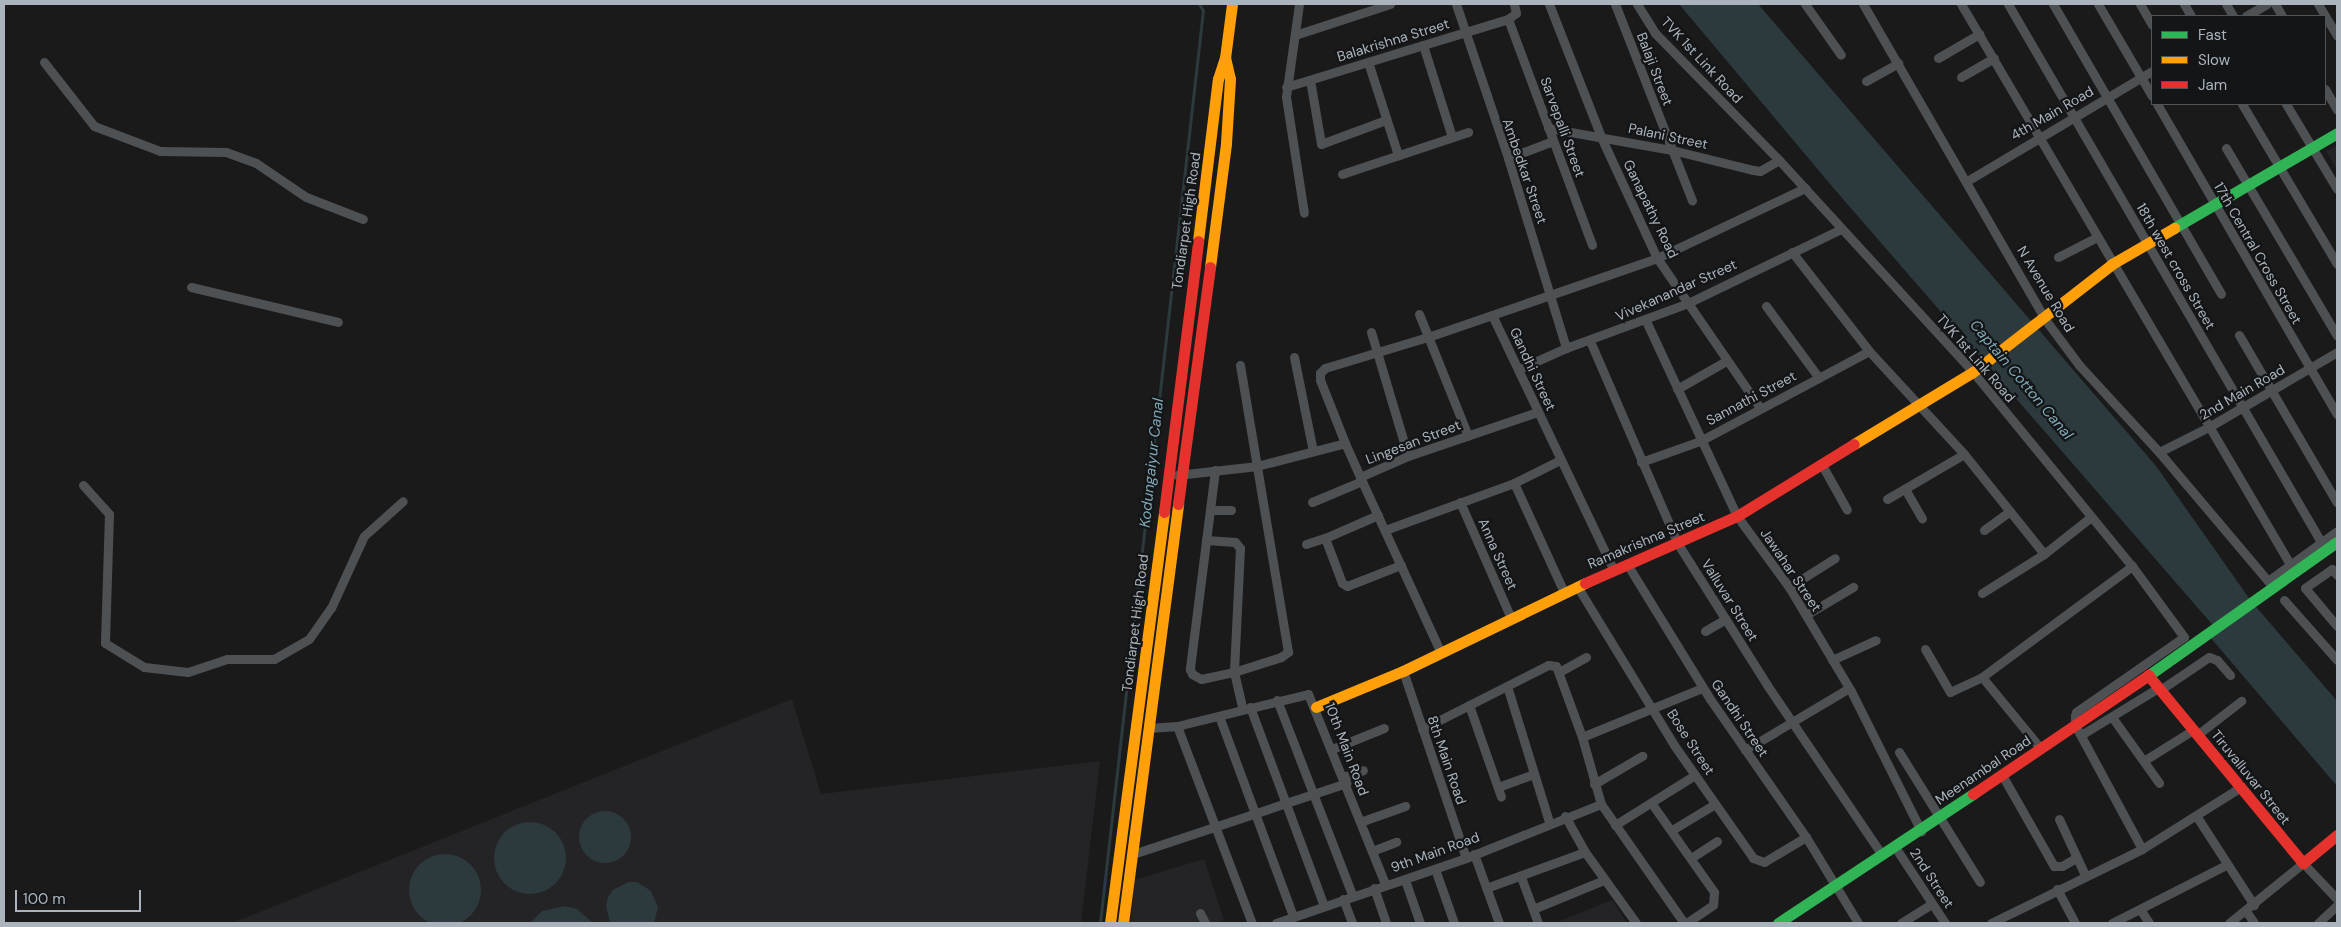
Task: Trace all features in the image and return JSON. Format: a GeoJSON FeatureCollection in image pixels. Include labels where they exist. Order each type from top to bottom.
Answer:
{"type":"FeatureCollection","features":[{"type":"Feature","properties":{"kind":"main road","name":"Tondiarpet High Road"},"geometry":{"type":"LineString","coordinates":[[1110,923],[1170,475],[1218,79],[1225,58],[1232,4]]}},
{"type":"Feature","properties":{"kind":"main road","name":"Tondiarpet High Road"},"geometry":{"type":"LineString","coordinates":[[1123,923],[1226,143],[1230,80],[1225,58]]}},
{"type":"Feature","properties":{"kind":"main road","name":"Ramakrishna Street"},"geometry":{"type":"LineString","coordinates":[[1316,707],[1403,671],[1440,651],[1613,569],[1678,544],[1737,516],[1922,406],[1973,372],[2112,264],[2337,133]]}},
{"type":"Feature","properties":{"kind":"main road","name":"Meenambal Road"},"geometry":{"type":"LineString","coordinates":[[1778,923],[1835,884],[1921,831],[2075,724],[2255,603],[2337,542]]}},
{"type":"Feature","properties":{"kind":"main road","name":"Tiruvalluvar Street"},"geometry":{"type":"LineString","coordinates":[[2148,676],[2303,864]]}},
{"type":"Feature","properties":{"kind":"main road"},"geometry":{"type":"LineString","coordinates":[[2303,864],[2337,835]]}},
{"type":"Feature","properties":{"kind":"street"},"geometry":{"type":"LineString","coordinates":[[1299,4],[1286,87],[1286,107],[1304,213]]}},
{"type":"Feature","properties":{"kind":"street"},"geometry":{"type":"LineString","coordinates":[[1295,34],[1390,4]]}},
{"type":"Feature","properties":{"kind":"street","name":"Ambedkar Street"},"geometry":{"type":"LineString","coordinates":[[1456,4],[1508,158],[1566,348]]}},
{"type":"Feature","properties":{"kind":"street"},"geometry":{"type":"LineString","coordinates":[[1508,19],[1516,13],[1514,4]]}},
{"type":"Feature","properties":{"kind":"street","name":"Ganapathy Road"},"geometry":{"type":"LineString","coordinates":[[1549,4],[1601,137],[1657,258],[1760,408]]}},
{"type":"Feature","properties":{"kind":"street","name":"Balaji Street"},"geometry":{"type":"LineString","coordinates":[[1615,4],[1692,200]]}},
{"type":"Feature","properties":{"kind":"street","name":"TVK 1st Link Road"},"geometry":{"type":"LineString","coordinates":[[1637,4],[1655,33],[1779,160],[1973,372],[2132,566],[2184,637],[2076,712],[2075,724]]}},
{"type":"Feature","properties":{"kind":"street"},"geometry":{"type":"LineString","coordinates":[[1805,4],[1841,56]]}},
{"type":"Feature","properties":{"kind":"street","name":"N Avenue Road"},"geometry":{"type":"LineString","coordinates":[[1863,4],[1967,181],[2044,318],[2079,365],[2159,452],[2268,581],[2290,564]]}},
{"type":"Feature","properties":{"kind":"street"},"geometry":{"type":"LineString","coordinates":[[1961,4],[2040,135],[2207,428],[2290,564],[2337,531]]}},
{"type":"Feature","properties":{"kind":"street","name":"18th west cross Street"},"geometry":{"type":"LineString","coordinates":[[2008,4],[2321,542]]}},
{"type":"Feature","properties":{"kind":"street"},"geometry":{"type":"LineString","coordinates":[[2053,4],[2221,294]]}},
{"type":"Feature","properties":{"kind":"street"},"geometry":{"type":"LineString","coordinates":[[2098,4],[2151,94]]}},
{"type":"Feature","properties":{"kind":"street"},"geometry":{"type":"LineString","coordinates":[[2140,4],[2151,23]]}},
{"type":"Feature","properties":{"kind":"street"},"geometry":{"type":"LineString","coordinates":[[2184,4],[2190,15]]}},
{"type":"Feature","properties":{"kind":"street"},"geometry":{"type":"LineString","coordinates":[[2226,4],[2232,15]]}},
{"type":"Feature","properties":{"kind":"street"},"geometry":{"type":"LineString","coordinates":[[2248,15],[2267,4]]}},
{"type":"Feature","properties":{"kind":"street"},"geometry":{"type":"LineString","coordinates":[[2275,4],[2281,15]]}},
{"type":"Feature","properties":{"kind":"street"},"geometry":{"type":"LineString","coordinates":[[2318,4],[2325,15]]}},
{"type":"Feature","properties":{"kind":"street"},"geometry":{"type":"LineString","coordinates":[[2326,17],[2337,36]]}},
{"type":"Feature","properties":{"kind":"street","name":"Balakrishna Street"},"geometry":{"type":"LineString","coordinates":[[1286,87],[1508,19]]}},
{"type":"Feature","properties":{"kind":"street","name":"Sarvepalli Street"},"geometry":{"type":"LineString","coordinates":[[1508,19],[1592,245]]}},
{"type":"Feature","properties":{"kind":"street"},"geometry":{"type":"LineString","coordinates":[[1938,58],[1979,34]]}},
{"type":"Feature","properties":{"kind":"street"},"geometry":{"type":"LineString","coordinates":[[1424,45],[1452,137]]}},
{"type":"Feature","properties":{"kind":"street"},"geometry":{"type":"LineString","coordinates":[[1961,77],[1994,58]]}},
{"type":"Feature","properties":{"kind":"street"},"geometry":{"type":"LineString","coordinates":[[44,62],[94,126],[160,151],[226,152],[256,163],[306,197],[363,219]]}},
{"type":"Feature","properties":{"kind":"street"},"geometry":{"type":"LineString","coordinates":[[1368,62],[1398,155]]}},
{"type":"Feature","properties":{"kind":"street"},"geometry":{"type":"LineString","coordinates":[[1866,82],[1898,63]]}},
{"type":"Feature","properties":{"kind":"street","name":"4th Main Road"},"geometry":{"type":"LineString","coordinates":[[1967,181],[2040,135],[2151,72]]}},
{"type":"Feature","properties":{"kind":"street"},"geometry":{"type":"LineString","coordinates":[[1310,80],[1321,144],[1386,120]]}},
{"type":"Feature","properties":{"kind":"street"},"geometry":{"type":"LineString","coordinates":[[2326,91],[2337,110]]}},
{"type":"Feature","properties":{"kind":"street","name":"17th Central Cross Street"},"geometry":{"type":"LineString","coordinates":[[2158,105],[2337,415]]}},
{"type":"Feature","properties":{"kind":"street"},"geometry":{"type":"LineString","coordinates":[[2243,105],[2337,264]]}},
{"type":"Feature","properties":{"kind":"street"},"geometry":{"type":"LineString","coordinates":[[2287,105],[2337,189]]}},
{"type":"Feature","properties":{"kind":"street","name":"Palani Street"},"geometry":{"type":"LineString","coordinates":[[1548,128],[1672,150],[1760,171],[1779,160]]}},
{"type":"Feature","properties":{"kind":"street"},"geometry":{"type":"LineString","coordinates":[[1342,174],[1468,132]]}},
{"type":"Feature","properties":{"kind":"street"},"geometry":{"type":"LineString","coordinates":[[1508,158],[1553,141]]}},
{"type":"Feature","properties":{"kind":"street"},"geometry":{"type":"LineString","coordinates":[[2226,148],[2337,336]]}},
{"type":"Feature","properties":{"kind":"street"},"geometry":{"type":"LineString","coordinates":[[1345,443],[1320,373],[1325,368],[1428,337],[1657,258],[1805,188]]}},
{"type":"Feature","properties":{"kind":"street","name":"Vivekanandar Street"},"geometry":{"type":"LineString","coordinates":[[1519,369],[1566,348],[1646,321],[1688,303],[1841,229]]}},
{"type":"Feature","properties":{"kind":"street"},"geometry":{"type":"LineString","coordinates":[[2058,257],[2097,237]]}},
{"type":"Feature","properties":{"kind":"street"},"geometry":{"type":"LineString","coordinates":[[1792,252],[1869,351],[1922,406],[1964,454],[2044,554]]}},
{"type":"Feature","properties":{"kind":"street"},"geometry":{"type":"LineString","coordinates":[[191,287],[338,322]]}},
{"type":"Feature","properties":{"kind":"street"},"geometry":{"type":"LineString","coordinates":[[1766,306],[1819,378]]}},
{"type":"Feature","properties":{"kind":"street"},"geometry":{"type":"LineString","coordinates":[[1419,314],[1468,436]]}},
{"type":"Feature","properties":{"kind":"street","name":"Gandhi Street"},"geometry":{"type":"LineString","coordinates":[[1492,315],[1613,569]]}},
{"type":"Feature","properties":{"kind":"street","name":"Jawahar Street"},"geometry":{"type":"LineString","coordinates":[[1646,321],[1700,441],[1737,516],[1789,587],[1849,688],[1921,831]]}},
{"type":"Feature","properties":{"kind":"street"},"geometry":{"type":"LineString","coordinates":[[1372,332],[1408,456]]}},
{"type":"Feature","properties":{"kind":"street"},"geometry":{"type":"LineString","coordinates":[[2239,335],[2337,502]]}},
{"type":"Feature","properties":{"kind":"street","name":"Valluvar Street"},"geometry":{"type":"LineString","coordinates":[[1590,341],[1678,544],[1793,723],[1882,855]]}},
{"type":"Feature","properties":{"kind":"street","name":"Sannathi Street"},"geometry":{"type":"LineString","coordinates":[[1641,462],[1700,441],[1869,351]]}},
{"type":"Feature","properties":{"kind":"street","name":"2nd Main Road"},"geometry":{"type":"LineString","coordinates":[[2159,452],[2207,428],[2337,352]]}},
{"type":"Feature","properties":{"kind":"street"},"geometry":{"type":"LineString","coordinates":[[1294,357],[1312,451]]}},
{"type":"Feature","properties":{"kind":"street"},"geometry":{"type":"LineString","coordinates":[[1677,389],[1726,360]]}},
{"type":"Feature","properties":{"kind":"street"},"geometry":{"type":"LineString","coordinates":[[1215,470],[1190,669],[1192,674],[1201,679],[1234,672],[1281,657],[1288,652],[1240,365]]}},
{"type":"Feature","properties":{"kind":"street","name":"Lingesan Street"},"geometry":{"type":"LineString","coordinates":[[1170,475],[1257,466],[1345,443],[1361,479],[1408,456],[1537,412]]}},
{"type":"Feature","properties":{"kind":"street"},"geometry":{"type":"LineString","coordinates":[[1887,499],[1964,454]]}},
{"type":"Feature","properties":{"kind":"street"},"geometry":{"type":"LineString","coordinates":[[1385,530],[1514,483],[1560,460]]}},
{"type":"Feature","properties":{"kind":"street"},"geometry":{"type":"LineString","coordinates":[[1822,465],[1847,510]]}},
{"type":"Feature","properties":{"kind":"street"},"geometry":{"type":"LineString","coordinates":[[1312,502],[1361,479],[1440,651]]}},
{"type":"Feature","properties":{"kind":"street"},"geometry":{"type":"LineString","coordinates":[[1514,483],[1564,592]]}},
{"type":"Feature","properties":{"kind":"street"},"geometry":{"type":"LineString","coordinates":[[83,485],[109,514],[104,643],[144,668],[188,672],[227,659],[274,659],[309,639],[331,608],[364,536],[403,501]]}},
{"type":"Feature","properties":{"kind":"street"},"geometry":{"type":"LineString","coordinates":[[1905,489],[1922,519]]}},
{"type":"Feature","properties":{"kind":"street","name":"Anna Street"},"geometry":{"type":"LineString","coordinates":[[1460,502],[1510,618]]}},
{"type":"Feature","properties":{"kind":"street"},"geometry":{"type":"LineString","coordinates":[[1210,510],[1231,510]]}},
{"type":"Feature","properties":{"kind":"street"},"geometry":{"type":"LineString","coordinates":[[1984,530],[2010,511]]}},
{"type":"Feature","properties":{"kind":"street"},"geometry":{"type":"LineString","coordinates":[[1306,544],[1325,538],[1378,515]]}},
{"type":"Feature","properties":{"kind":"street"},"geometry":{"type":"LineString","coordinates":[[1982,593],[2044,554],[2091,517]]}},
{"type":"Feature","properties":{"kind":"street"},"geometry":{"type":"LineString","coordinates":[[1325,538],[1344,586],[1401,565]]}},
{"type":"Feature","properties":{"kind":"street"},"geometry":{"type":"LineString","coordinates":[[1206,540],[1235,542],[1240,548],[1234,672],[1246,708],[1286,804],[1324,906]]}},
{"type":"Feature","properties":{"kind":"street"},"geometry":{"type":"LineString","coordinates":[[1789,587],[1835,558]]}},
{"type":"Feature","properties":{"kind":"street","name":"Gandhi Street"},"geometry":{"type":"LineString","coordinates":[[1626,564],[1702,688],[1806,837],[1858,923]]}},
{"type":"Feature","properties":{"kind":"street"},"geometry":{"type":"LineString","coordinates":[[1925,649],[1950,692],[1982,677],[2132,566]]}},
{"type":"Feature","properties":{"kind":"street"},"geometry":{"type":"LineString","coordinates":[[2335,572],[2305,588],[2337,626]]}},
{"type":"Feature","properties":{"kind":"street","name":"Bose Street"},"geometry":{"type":"LineString","coordinates":[[1578,586],[1696,775],[1758,862],[1764,862],[1806,837]]}},
{"type":"Feature","properties":{"kind":"street"},"geometry":{"type":"LineString","coordinates":[[1806,615],[1853,587]]}},
{"type":"Feature","properties":{"kind":"street"},"geometry":{"type":"LineString","coordinates":[[2284,600],[2337,660]]}},
{"type":"Feature","properties":{"kind":"street"},"geometry":{"type":"LineString","coordinates":[[1705,631],[1726,619]]}},
{"type":"Feature","properties":{"kind":"street"},"geometry":{"type":"LineString","coordinates":[[1832,660],[1876,640]]}},
{"type":"Feature","properties":{"kind":"street"},"geometry":{"type":"LineString","coordinates":[[1559,672],[1586,657]]}},
{"type":"Feature","properties":{"kind":"street"},"geometry":{"type":"LineString","coordinates":[[2081,735],[2210,657],[2217,660],[2230,676]]}},
{"type":"Feature","properties":{"kind":"street"},"geometry":{"type":"LineString","coordinates":[[1422,729],[1548,665],[1556,666],[1582,737],[1601,804],[1685,923],[1713,905],[1716,899],[1714,892],[1652,804]]}},
{"type":"Feature","properties":{"kind":"street","name":"8th Main Road"},"geometry":{"type":"LineString","coordinates":[[1403,671],[1422,729],[1470,856],[1486,888],[1499,923]]}},
{"type":"Feature","properties":{"kind":"street"},"geometry":{"type":"LineString","coordinates":[[1982,677],[2041,749]]}},
{"type":"Feature","properties":{"kind":"street"},"geometry":{"type":"LineString","coordinates":[[1507,686],[1548,822]]}},
{"type":"Feature","properties":{"kind":"street"},"geometry":{"type":"LineString","coordinates":[[1582,737],[1652,706],[1702,688]]}},
{"type":"Feature","properties":{"kind":"street"},"geometry":{"type":"LineString","coordinates":[[1745,750],[1849,688]]}},
{"type":"Feature","properties":{"kind":"street","name":"10th Main Road"},"geometry":{"type":"LineString","coordinates":[[1149,728],[1177,726],[1276,700],[1308,694],[1316,707],[1385,884]]}},
{"type":"Feature","properties":{"kind":"street"},"geometry":{"type":"LineString","coordinates":[[1276,700],[1352,894]]}},
{"type":"Feature","properties":{"kind":"street"},"geometry":{"type":"LineString","coordinates":[[2145,760],[2195,732],[2241,701]]}},
{"type":"Feature","properties":{"kind":"street"},"geometry":{"type":"LineString","coordinates":[[1469,705],[1501,797]]}},
{"type":"Feature","properties":{"kind":"street"},"geometry":{"type":"LineString","coordinates":[[1219,716],[1293,916]]}},
{"type":"Feature","properties":{"kind":"street"},"geometry":{"type":"LineString","coordinates":[[2112,716],[2145,760],[2159,783]]}},
{"type":"Feature","properties":{"kind":"street"},"geometry":{"type":"LineString","coordinates":[[2075,724],[2142,849]]}},
{"type":"Feature","properties":{"kind":"street"},"geometry":{"type":"LineString","coordinates":[[1177,726],[1218,827],[1252,923]]}},
{"type":"Feature","properties":{"kind":"street"},"geometry":{"type":"LineString","coordinates":[[1332,749],[1384,728]]}},
{"type":"Feature","properties":{"kind":"street"},"geometry":{"type":"LineString","coordinates":[[1899,752],[1980,882]]}},
{"type":"Feature","properties":{"kind":"street"},"geometry":{"type":"LineString","coordinates":[[1594,784],[1642,756]]}},
{"type":"Feature","properties":{"kind":"street"},"geometry":{"type":"LineString","coordinates":[[1133,854],[1286,804],[1313,794],[1363,770]]}},
{"type":"Feature","properties":{"kind":"street"},"geometry":{"type":"LineString","coordinates":[[1498,787],[1534,774]]}},
{"type":"Feature","properties":{"kind":"street"},"geometry":{"type":"LineString","coordinates":[[1616,825],[1696,775]]}},
{"type":"Feature","properties":{"kind":"street"},"geometry":{"type":"LineString","coordinates":[[2002,775],[2054,866],[2062,866],[2076,858]]}},
{"type":"Feature","properties":{"kind":"street"},"geometry":{"type":"LineString","coordinates":[[1992,923],[2006,920],[2057,889],[2142,849],[2197,817],[2241,787]]}},
{"type":"Feature","properties":{"kind":"street","name":"9th Main Road"},"geometry":{"type":"LineString","coordinates":[[1276,923],[1352,894],[1405,880],[1470,856],[1548,822],[1601,804]]}},
{"type":"Feature","properties":{"kind":"street"},"geometry":{"type":"LineString","coordinates":[[1672,830],[1715,804]]}},
{"type":"Feature","properties":{"kind":"street"},"geometry":{"type":"LineString","coordinates":[[1360,822],[1405,806]]}},
{"type":"Feature","properties":{"kind":"street"},"geometry":{"type":"LineString","coordinates":[[1565,816],[1585,852],[1636,923]]}},
{"type":"Feature","properties":{"kind":"street"},"geometry":{"type":"LineString","coordinates":[[2197,817],[2226,865],[2254,905]]}},
{"type":"Feature","properties":{"kind":"street"},"geometry":{"type":"LineString","coordinates":[[2059,819],[2085,876]]}},
{"type":"Feature","properties":{"kind":"street"},"geometry":{"type":"LineString","coordinates":[[1691,858],[1717,841]]}},
{"type":"Feature","properties":{"kind":"street"},"geometry":{"type":"LineString","coordinates":[[1372,851],[1396,842]]}},
{"type":"Feature","properties":{"kind":"street","name":"2nd Street"},"geometry":{"type":"LineString","coordinates":[[1895,847],[1945,923]]}},
{"type":"Feature","properties":{"kind":"street"},"geometry":{"type":"LineString","coordinates":[[1486,888],[1521,877],[1585,852]]}},
{"type":"Feature","properties":{"kind":"street"},"geometry":{"type":"LineString","coordinates":[[2229,923],[2254,905],[2303,864],[2337,899]]}},
{"type":"Feature","properties":{"kind":"street"},"geometry":{"type":"LineString","coordinates":[[2112,923],[2226,865]]}},
{"type":"Feature","properties":{"kind":"street"},"geometry":{"type":"LineString","coordinates":[[1435,869],[1454,923]]}},
{"type":"Feature","properties":{"kind":"street"},"geometry":{"type":"LineString","coordinates":[[1521,877],[1538,923]]}},
{"type":"Feature","properties":{"kind":"street"},"geometry":{"type":"LineString","coordinates":[[1405,880],[1420,923]]}},
{"type":"Feature","properties":{"kind":"street"},"geometry":{"type":"LineString","coordinates":[[1533,909],[1604,880]]}},
{"type":"Feature","properties":{"kind":"street"},"geometry":{"type":"LineString","coordinates":[[1374,888],[1386,923]]}},
{"type":"Feature","properties":{"kind":"street"},"geometry":{"type":"LineString","coordinates":[[2057,889],[2075,923]]}},
{"type":"Feature","properties":{"kind":"street"},"geometry":{"type":"LineString","coordinates":[[1343,899],[1352,923]]}},
{"type":"Feature","properties":{"kind":"street"},"geometry":{"type":"LineString","coordinates":[[1901,923],[1932,904]]}},
{"type":"Feature","properties":{"kind":"street"},"geometry":{"type":"LineString","coordinates":[[2318,923],[2337,905]]}},
{"type":"Feature","properties":{"kind":"street"},"geometry":{"type":"LineString","coordinates":[[2140,909],[2149,923]]}},
{"type":"Feature","properties":{"kind":"street"},"geometry":{"type":"LineString","coordinates":[[2246,910],[2254,923]]}},
{"type":"Feature","properties":{"kind":"street"},"geometry":{"type":"LineString","coordinates":[[1200,913],[1205,923]]}},
{"type":"Feature","properties":{"kind":"shaded area"},"geometry":{"type":"Polygon","coordinates":[[[2337,145],[2337,170],[2326,151],[2337,145]]]}},
{"type":"Feature","properties":{"kind":"shaded area"},"geometry":{"type":"Polygon","coordinates":[[[792,699],[821,794],[1100,761],[1081,923],[232,923],[792,699]]]}},
{"type":"Feature","properties":{"kind":"shaded area"},"geometry":{"type":"Polygon","coordinates":[[[1204,859],[1224,920],[1218,923],[1131,923],[1134,880],[1204,859]]]}},
{"type":"Feature","properties":{"kind":"shaded area"},"geometry":{"type":"Polygon","coordinates":[[[1612,900],[1627,923],[1561,923],[1560,921],[1612,900]]]}},
{"type":"Feature","properties":{"kind":"water","name":"Captain Cotton Canal"},"geometry":{"type":"Polygon","coordinates":[[[1679,4],[1758,4],[2156,466],[2251,601],[2337,701],[2337,786],[2210,637],[2217,630],[1836,191],[1679,4]]]}},
{"type":"Feature","properties":{"kind":"water"},"geometry":{"type":"Polygon","coordinates":[[[600,811],[610,811],[624,818],[631,832],[631,842],[624,856],[610,863],[600,863],[590,859],[583,852],[579,842],[579,832],[583,822],[590,815],[600,811]]]}},
{"type":"Feature","properties":{"kind":"water"},"geometry":{"type":"Polygon","coordinates":[[[530,822],[544,825],[556,832],[563,844],[566,858],[563,872],[556,884],[544,891],[530,894],[516,891],[504,884],[497,872],[494,858],[497,844],[504,832],[516,825],[530,822]]]}},
{"type":"Feature","properties":{"kind":"water"},"geometry":{"type":"Polygon","coordinates":[[[445,854],[465,860],[475,870],[481,890],[475,910],[465,920],[445,926],[425,920],[415,910],[409,890],[415,870],[425,860],[445,854]]]}},
{"type":"Feature","properties":{"kind":"water"},"geometry":{"type":"Polygon","coordinates":[[[628,882],[637,882],[651,891],[658,907],[654,923],[610,922],[606,906],[608,897],[613,890],[628,882]]]}},
{"type":"Feature","properties":{"kind":"water"},"geometry":{"type":"Polygon","coordinates":[[[565,906],[577,909],[593,923],[530,923],[542,911],[565,906]]]}},
{"type":"Feature","properties":{"kind":"waterway","name":"Kodungaiyur Canal"},"geometry":{"type":"LineString","coordinates":[[1100,923],[1203,11],[1199,4]]}},
{"type":"Feature","properties":{"kind":"traffic: fast"},"geometry":{"type":"LineString","coordinates":[[2174,228],[2337,133]]}},
{"type":"Feature","properties":{"kind":"traffic: fast"},"geometry":{"type":"LineString","coordinates":[[2149,675],[2337,542]]}},
{"type":"Feature","properties":{"kind":"traffic: fast"},"geometry":{"type":"LineString","coordinates":[[1778,923],[1973,794]]}},
{"type":"Feature","properties":{"kind":"traffic: slow"},"geometry":{"type":"LineString","coordinates":[[1198,241],[1218,79],[1225,58],[1232,4]]}},
{"type":"Feature","properties":{"kind":"traffic: slow"},"geometry":{"type":"LineString","coordinates":[[1210,267],[1226,143],[1230,79],[1225,58]]}},
{"type":"Feature","properties":{"kind":"traffic: slow"},"geometry":{"type":"LineString","coordinates":[[1854,444],[1973,372],[2112,264],[2174,228]]}},
{"type":"Feature","properties":{"kind":"traffic: slow"},"geometry":{"type":"LineString","coordinates":[[1123,923],[1178,504]]}},
{"type":"Feature","properties":{"kind":"traffic: slow"},"geometry":{"type":"LineString","coordinates":[[1110,923],[1164,512]]}},
{"type":"Feature","properties":{"kind":"traffic: slow"},"geometry":{"type":"LineString","coordinates":[[1316,707],[1403,671],[1585,583]]}},
{"type":"Feature","properties":{"kind":"traffic: jam"},"geometry":{"type":"LineString","coordinates":[[1164,512],[1198,241]]}},
{"type":"Feature","properties":{"kind":"traffic: jam"},"geometry":{"type":"LineString","coordinates":[[1178,504],[1210,267]]}},
{"type":"Feature","properties":{"kind":"traffic: jam"},"geometry":{"type":"LineString","coordinates":[[1585,583],[1737,516],[1854,444]]}},
{"type":"Feature","properties":{"kind":"traffic: jam"},"geometry":{"type":"LineString","coordinates":[[2148,675],[2303,863],[2337,835]]}},
{"type":"Feature","properties":{"kind":"traffic: jam"},"geometry":{"type":"LineString","coordinates":[[1973,794],[2149,675]]}}]}
